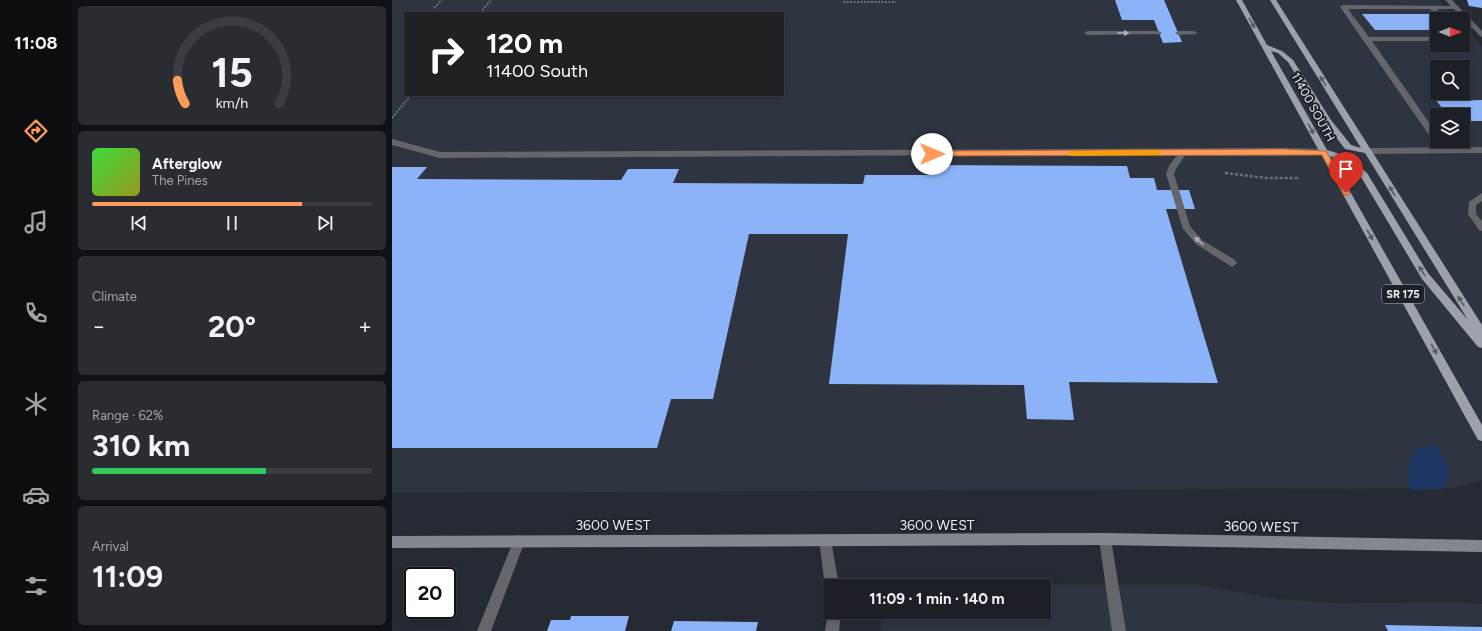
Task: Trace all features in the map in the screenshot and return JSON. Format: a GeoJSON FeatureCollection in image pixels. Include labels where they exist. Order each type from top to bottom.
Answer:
{"type":"FeatureCollection","features":[{"type":"Feature","properties":{"kind":"main road","name":"11400 SOUTH"},"geometry":{"type":"LineString","coordinates":[[1239,0],[1482,436]]}},
{"type":"Feature","properties":{"kind":"main road","name":"11400 SOUTH"},"geometry":{"type":"LineString","coordinates":[[1273,0],[1366,151],[1482,334]]}},
{"type":"Feature","properties":{"kind":"main road"},"geometry":{"type":"LineString","coordinates":[[1265,46],[1280,52],[1290,61],[1328,121],[1348,147],[1366,151]]}},
{"type":"Feature","properties":{"kind":"main road"},"geometry":{"type":"LineString","coordinates":[[1324,152],[1340,155],[1355,164],[1360,170],[1425,276],[1482,344]]}},
{"type":"Feature","properties":{"kind":"main road","name":"3600 WEST"},"geometry":{"type":"LineString","coordinates":[[392,542],[1104,539],[1482,546]]}},
{"type":"Feature","properties":{"kind":"street"},"geometry":{"type":"LineString","coordinates":[[1448,0],[1482,35]]}},
{"type":"Feature","properties":{"kind":"street"},"geometry":{"type":"LineString","coordinates":[[1430,129],[1343,7],[1456,7]]}},
{"type":"Feature","properties":{"kind":"street"},"geometry":{"type":"LineString","coordinates":[[1432,7],[1437,12]]}},
{"type":"Feature","properties":{"kind":"street"},"geometry":{"type":"LineString","coordinates":[[1087,33],[1159,33]]}},
{"type":"Feature","properties":{"kind":"street"},"geometry":{"type":"LineString","coordinates":[[1178,33],[1194,33]]}},
{"type":"Feature","properties":{"kind":"street"},"geometry":{"type":"LineString","coordinates":[[1367,39],[1430,39]]}},
{"type":"Feature","properties":{"kind":"street"},"geometry":{"type":"LineString","coordinates":[[392,142],[401,143],[440,155],[1324,152]]}},
{"type":"Feature","properties":{"kind":"street"},"geometry":{"type":"LineString","coordinates":[[1366,151],[1482,150]]}},
{"type":"Feature","properties":{"kind":"street"},"geometry":{"type":"LineString","coordinates":[[1183,153],[1173,166],[1170,174],[1186,227],[1199,242],[1232,263]]}},
{"type":"Feature","properties":{"kind":"street"},"geometry":{"type":"LineString","coordinates":[[1482,196],[1472,204],[1472,214],[1482,228]]}},
{"type":"Feature","properties":{"kind":"street"},"geometry":{"type":"LineString","coordinates":[[1104,539],[1119,631]]}},
{"type":"Feature","properties":{"kind":"street"},"geometry":{"type":"LineString","coordinates":[[825,540],[831,579]]}},
{"type":"Feature","properties":{"kind":"street"},"geometry":{"type":"LineString","coordinates":[[484,631],[519,541]]}},
{"type":"Feature","properties":{"kind":"street"},"geometry":{"type":"LineString","coordinates":[[832,631],[833,619]]}},
{"type":"Feature","properties":{"kind":"path"},"geometry":{"type":"LineString","coordinates":[[434,8],[442,0]]}},
{"type":"Feature","properties":{"kind":"path"},"geometry":{"type":"LineString","coordinates":[[481,12],[491,0]]}},
{"type":"Feature","properties":{"kind":"path"},"geometry":{"type":"LineString","coordinates":[[843,2],[896,2]]}},
{"type":"Feature","properties":{"kind":"path"},"geometry":{"type":"LineString","coordinates":[[392,118],[410,96]]}},
{"type":"Feature","properties":{"kind":"path"},"geometry":{"type":"LineString","coordinates":[[1225,173],[1266,178],[1300,178]]}},
{"type":"Feature","properties":{"kind":"shaded area"},"geometry":{"type":"Polygon","coordinates":[[[392,0],[1439,0],[1450,12],[1430,12],[1430,52],[1470,52],[1470,34],[1482,47],[1482,480],[1454,488],[392,493],[392,0]]]}},
{"type":"Feature","properties":{"kind":"shaded area"},"geometry":{"type":"Polygon","coordinates":[[[1431,445],[1437,445],[1449,471],[1445,489],[1410,490],[1407,468],[1416,450],[1431,445]]]}},
{"type":"Feature","properties":{"kind":"shaded area"},"geometry":{"type":"Polygon","coordinates":[[[1051,585],[1199,585],[1278,599],[1338,603],[1458,602],[1482,604],[1482,631],[881,631],[882,619],[1051,619],[1051,585]]]}},
{"type":"Feature","properties":{"kind":"building"},"geometry":{"type":"Polygon","coordinates":[[[1115,0],[1164,0],[1182,42],[1163,43],[1154,20],[1122,20],[1115,0]]]}},
{"type":"Feature","properties":{"kind":"building"},"geometry":{"type":"Polygon","coordinates":[[[1467,0],[1482,0],[1482,8],[1469,6],[1467,0]]]}},
{"type":"Feature","properties":{"kind":"building"},"geometry":{"type":"Polygon","coordinates":[[[1362,14],[1430,14],[1430,30],[1375,30],[1362,14]]]}},
{"type":"Feature","properties":{"kind":"building"},"geometry":{"type":"Polygon","coordinates":[[[1436,100],[1482,100],[1482,121],[1470,121],[1470,108],[1442,108],[1436,100]]]}},
{"type":"Feature","properties":{"kind":"building"},"geometry":{"type":"Polygon","coordinates":[[[929,165],[1127,166],[1130,178],[1154,178],[1157,190],[1189,190],[1195,209],[1166,209],[1218,383],[1069,382],[1074,420],[1027,419],[1024,385],[829,384],[848,234],[749,234],[713,399],[671,399],[657,448],[392,448],[392,167],[427,167],[417,179],[621,180],[628,169],[679,169],[673,183],[863,184],[865,175],[929,175],[929,165]]]}},
{"type":"Feature","properties":{"kind":"building"},"geometry":{"type":"Polygon","coordinates":[[[571,616],[629,616],[625,631],[547,631],[551,620],[570,620],[571,616]]]}},
{"type":"Feature","properties":{"kind":"building"},"geometry":{"type":"Polygon","coordinates":[[[674,621],[758,622],[756,631],[671,631],[674,621]]]}},
{"type":"Feature","properties":{"kind":"building"},"geometry":{"type":"Polygon","coordinates":[[[1385,625],[1482,627],[1482,631],[1388,631],[1385,625]]]}},
{"type":"Feature","properties":{"kind":"slow traffic"},"geometry":{"type":"LineString","coordinates":[[1071,153],[1158,153]]}},
{"type":"Feature","properties":{"kind":"route"},"geometry":{"type":"LineString","coordinates":[[932,154],[1191,153],[1284,151],[1324,152],[1346,193]]}}]}
